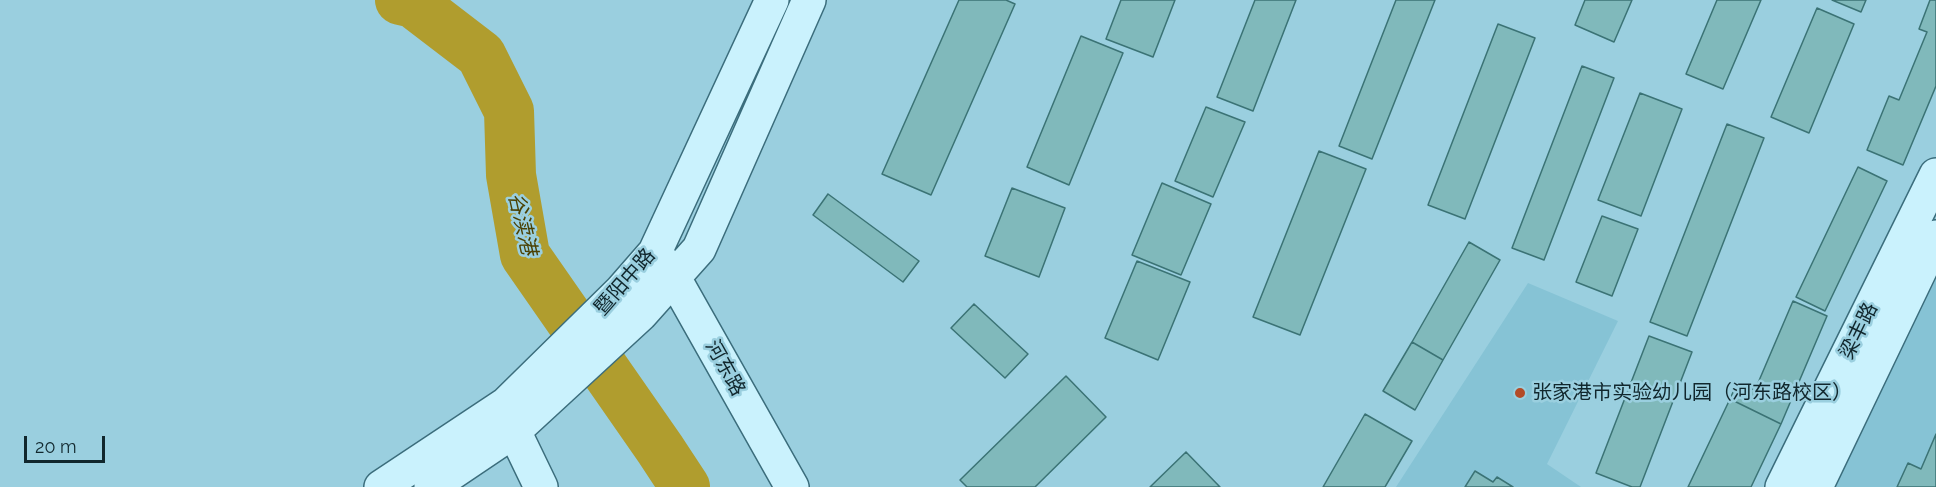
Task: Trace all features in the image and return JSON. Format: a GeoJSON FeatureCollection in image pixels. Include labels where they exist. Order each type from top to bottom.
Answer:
{"type":"FeatureCollection","features":[{"type":"Feature","properties":{"kind":"main road","name":"暨阳中路"},"geometry":{"type":"LineString","coordinates":[[664,264],[772,0]]}},
{"type":"Feature","properties":{"kind":"main road","name":"暨阳中路"},"geometry":{"type":"LineString","coordinates":[[431,487],[553,377],[621,291],[664,264],[699,249],[809,0]]}},
{"type":"Feature","properties":{"kind":"main road","name":"梁丰路"},"geometry":{"type":"LineString","coordinates":[[1782,487],[1936,175]]}},
{"type":"Feature","properties":{"kind":"main road","name":"梁丰路"},"geometry":{"type":"LineString","coordinates":[[1816,487],[1936,237]]}},
{"type":"Feature","properties":{"kind":"main road","name":"河东路"},"geometry":{"type":"LineString","coordinates":[[664,264],[792,487]]}},
{"type":"Feature","properties":{"kind":"main road","name":"暨阳中路"},"geometry":{"type":"LineString","coordinates":[[381,487],[510,417]]}},
{"type":"Feature","properties":{"kind":"main road"},"geometry":{"type":"LineString","coordinates":[[510,417],[541,487]]}},
{"type":"Feature","properties":{"kind":"shaded area"},"geometry":{"type":"Polygon","coordinates":[[[1936,268],[1936,487],[1833,487],[1936,268]]]}},
{"type":"Feature","properties":{"kind":"shaded area","name":"张家港市实验幼儿园（河东路校区）"},"geometry":{"type":"Polygon","coordinates":[[[1528,283],[1618,321],[1547,464],[1581,487],[1396,487],[1528,283]]]}},
{"type":"Feature","properties":{"kind":"building"},"geometry":{"type":"Polygon","coordinates":[[[959,0],[1006,0],[1015,4],[931,195],[882,174],[959,0]]]}},
{"type":"Feature","properties":{"kind":"building"},"geometry":{"type":"Polygon","coordinates":[[[1121,0],[1175,0],[1153,57],[1106,39],[1121,0]]]}},
{"type":"Feature","properties":{"kind":"building"},"geometry":{"type":"Polygon","coordinates":[[[1255,0],[1296,0],[1253,111],[1217,97],[1255,0]]]}},
{"type":"Feature","properties":{"kind":"building"},"geometry":{"type":"Polygon","coordinates":[[[1396,0],[1435,0],[1372,159],[1339,146],[1396,0]]]}},
{"type":"Feature","properties":{"kind":"building"},"geometry":{"type":"Polygon","coordinates":[[[1585,0],[1632,0],[1614,42],[1575,25],[1585,0]]]}},
{"type":"Feature","properties":{"kind":"building"},"geometry":{"type":"Polygon","coordinates":[[[1717,0],[1761,0],[1723,89],[1686,74],[1717,0]]]}},
{"type":"Feature","properties":{"kind":"building"},"geometry":{"type":"Polygon","coordinates":[[[1832,0],[1866,0],[1861,12],[1832,0]]]}},
{"type":"Feature","properties":{"kind":"building"},"geometry":{"type":"Polygon","coordinates":[[[1930,0],[1936,0],[1936,86],[1903,165],[1867,150],[1889,96],[1899,100],[1927,32],[1919,29],[1930,0]]]}},
{"type":"Feature","properties":{"kind":"building"},"geometry":{"type":"Polygon","coordinates":[[[1817,8],[1854,24],[1809,133],[1771,117],[1817,8]]]}},
{"type":"Feature","properties":{"kind":"building"},"geometry":{"type":"Polygon","coordinates":[[[1498,24],[1535,38],[1465,219],[1428,205],[1498,24]]]}},
{"type":"Feature","properties":{"kind":"building"},"geometry":{"type":"Polygon","coordinates":[[[1081,36],[1123,53],[1069,185],[1027,167],[1081,36]]]}},
{"type":"Feature","properties":{"kind":"building"},"geometry":{"type":"Polygon","coordinates":[[[1582,66],[1614,78],[1544,260],[1512,248],[1582,66]]]}},
{"type":"Feature","properties":{"kind":"building"},"geometry":{"type":"Polygon","coordinates":[[[1640,93],[1682,109],[1641,216],[1598,200],[1640,93]]]}},
{"type":"Feature","properties":{"kind":"building"},"geometry":{"type":"Polygon","coordinates":[[[1206,107],[1245,122],[1213,197],[1175,181],[1206,107]]]}},
{"type":"Feature","properties":{"kind":"building"},"geometry":{"type":"Polygon","coordinates":[[[1727,124],[1764,138],[1687,336],[1650,322],[1727,124]]]}},
{"type":"Feature","properties":{"kind":"building"},"geometry":{"type":"Polygon","coordinates":[[[1319,151],[1366,169],[1300,335],[1253,317],[1319,151]]]}},
{"type":"Feature","properties":{"kind":"building"},"geometry":{"type":"Polygon","coordinates":[[[1858,167],[1887,181],[1825,311],[1796,297],[1858,167]]]}},
{"type":"Feature","properties":{"kind":"building"},"geometry":{"type":"Polygon","coordinates":[[[1162,183],[1211,204],[1181,275],[1132,255],[1162,183]]]}},
{"type":"Feature","properties":{"kind":"building"},"geometry":{"type":"Polygon","coordinates":[[[1012,188],[1065,208],[1039,277],[985,256],[1012,188]]]}},
{"type":"Feature","properties":{"kind":"building"},"geometry":{"type":"Polygon","coordinates":[[[828,194],[919,261],[903,282],[813,215],[828,194]]]}},
{"type":"Feature","properties":{"kind":"building"},"geometry":{"type":"Polygon","coordinates":[[[1602,216],[1638,229],[1612,296],[1576,282],[1602,216]]]}},
{"type":"Feature","properties":{"kind":"building"},"geometry":{"type":"Polygon","coordinates":[[[1469,242],[1500,260],[1443,360],[1412,342],[1469,242]]]}},
{"type":"Feature","properties":{"kind":"building"},"geometry":{"type":"Polygon","coordinates":[[[1137,261],[1190,282],[1158,360],[1105,338],[1137,261]]]}},
{"type":"Feature","properties":{"kind":"building"},"geometry":{"type":"Polygon","coordinates":[[[1793,301],[1827,316],[1781,424],[1730,399],[1737,383],[1755,390],[1793,301]]]}},
{"type":"Feature","properties":{"kind":"building"},"geometry":{"type":"Polygon","coordinates":[[[974,304],[1028,354],[1005,378],[951,328],[974,304]]]}},
{"type":"Feature","properties":{"kind":"building"},"geometry":{"type":"Polygon","coordinates":[[[1649,336],[1692,352],[1640,487],[1632,487],[1596,473],[1649,336]]]}},
{"type":"Feature","properties":{"kind":"building"},"geometry":{"type":"Polygon","coordinates":[[[1412,342],[1443,360],[1415,410],[1383,391],[1412,342]]]}},
{"type":"Feature","properties":{"kind":"building"},"geometry":{"type":"Polygon","coordinates":[[[1066,376],[1106,417],[1035,487],[967,487],[960,480],[1066,376]]]}},
{"type":"Feature","properties":{"kind":"building"},"geometry":{"type":"Polygon","coordinates":[[[1730,399],[1781,424],[1751,487],[1688,487],[1730,399]]]}},
{"type":"Feature","properties":{"kind":"building"},"geometry":{"type":"Polygon","coordinates":[[[1365,414],[1412,441],[1385,487],[1323,487],[1365,414]]]}},
{"type":"Feature","properties":{"kind":"building"},"geometry":{"type":"Polygon","coordinates":[[[1936,434],[1936,487],[1897,487],[1908,463],[1921,469],[1936,434]]]}},
{"type":"Feature","properties":{"kind":"building"},"geometry":{"type":"Polygon","coordinates":[[[1186,452],[1220,487],[1150,487],[1186,452]]]}},
{"type":"Feature","properties":{"kind":"building"},"geometry":{"type":"Polygon","coordinates":[[[1475,471],[1493,482],[1497,477],[1513,487],[1465,487],[1475,471]]]}},
{"type":"Feature","properties":{"kind":"waterway","name":"谷渎港"},"geometry":{"type":"LineString","coordinates":[[400,0],[413,3],[481,55],[509,111],[511,175],[525,255],[685,487]]}},
{"type":"Feature","properties":{"kind":"place","name":"张家港市实验幼儿园（河东路校区）"},"geometry":{"type":"Point","coordinates":[1520,393]}}]}
